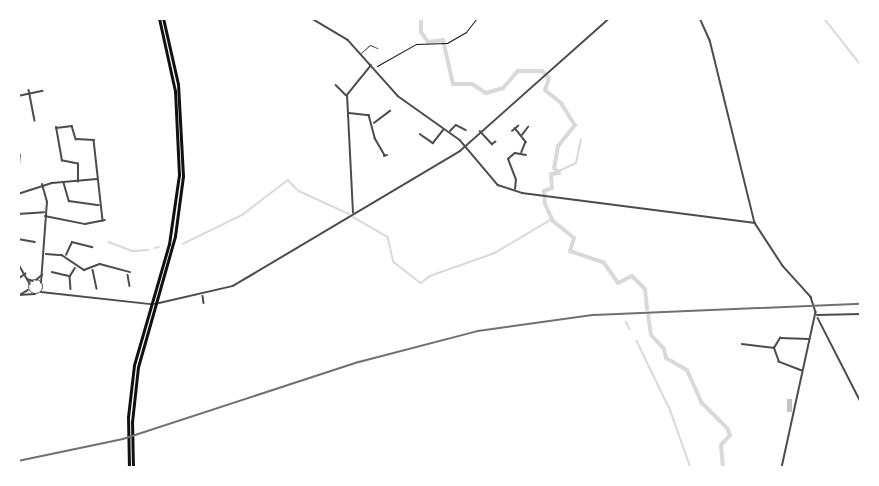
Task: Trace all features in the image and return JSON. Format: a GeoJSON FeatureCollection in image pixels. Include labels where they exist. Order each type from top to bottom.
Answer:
{"type":"FeatureCollection","features":[{"type":"Feature","properties":{"kind":"highway"},"geometry":{"type":"LineString","coordinates":[[131,468],[130,434],[138,367],[173,244],[182,188],[180,106],[161,18]]}},
{"type":"Feature","properties":{"kind":"street"},"geometry":{"type":"LineString","coordinates":[[311,18],[348,40],[399,96],[465,146],[493,182],[515,191],[755,223]]}},
{"type":"Feature","properties":{"kind":"street"},"geometry":{"type":"LineString","coordinates":[[18,295],[41,292],[136,304],[163,304],[233,286],[465,146],[610,18]]}},
{"type":"Feature","properties":{"kind":"street"},"geometry":{"type":"LineString","coordinates":[[700,18],[710,40],[755,223],[783,266],[812,299],[816,313],[782,468]]}},
{"type":"Feature","properties":{"kind":"street"},"geometry":{"type":"LineString","coordinates":[[353,214],[347,95],[371,65]]}},
{"type":"Feature","properties":{"kind":"street"},"geometry":{"type":"LineString","coordinates":[[336,85],[347,95]]}},
{"type":"Feature","properties":{"kind":"street"},"geometry":{"type":"LineString","coordinates":[[18,96],[42,91]]}},
{"type":"Feature","properties":{"kind":"street"},"geometry":{"type":"LineString","coordinates":[[29,92],[35,120]]}},
{"type":"Feature","properties":{"kind":"street"},"geometry":{"type":"LineString","coordinates":[[374,123],[387,112]]}},
{"type":"Feature","properties":{"kind":"street"},"geometry":{"type":"LineString","coordinates":[[348,113],[365,113],[374,123],[375,138],[385,156]]}},
{"type":"Feature","properties":{"kind":"street"},"geometry":{"type":"LineString","coordinates":[[449,132],[456,125],[466,130]]}},
{"type":"Feature","properties":{"kind":"street"},"geometry":{"type":"LineString","coordinates":[[18,214],[44,214],[85,225],[104,220],[100,205],[94,140],[76,139],[72,126],[56,128],[62,162],[78,165],[78,182]]}},
{"type":"Feature","properties":{"kind":"street"},"geometry":{"type":"LineString","coordinates":[[512,131],[516,127],[526,142],[522,153]]}},
{"type":"Feature","properties":{"kind":"street"},"geometry":{"type":"LineString","coordinates":[[522,135],[528,127]]}},
{"type":"Feature","properties":{"kind":"street"},"geometry":{"type":"LineString","coordinates":[[420,134],[433,143],[444,129]]}},
{"type":"Feature","properties":{"kind":"street"},"geometry":{"type":"LineString","coordinates":[[480,131],[492,144]]}},
{"type":"Feature","properties":{"kind":"street"},"geometry":{"type":"LineString","coordinates":[[490,147],[495,141]]}},
{"type":"Feature","properties":{"kind":"street"},"geometry":{"type":"LineString","coordinates":[[515,191],[516,180],[508,162],[512,155],[522,153],[526,155]]}},
{"type":"Feature","properties":{"kind":"street"},"geometry":{"type":"LineString","coordinates":[[18,176],[20,155]]}},
{"type":"Feature","properties":{"kind":"street"},"geometry":{"type":"LineString","coordinates":[[18,194],[42,185],[98,178]]}},
{"type":"Feature","properties":{"kind":"street"},"geometry":{"type":"LineString","coordinates":[[64,182],[69,201],[100,205]]}},
{"type":"Feature","properties":{"kind":"street"},"geometry":{"type":"LineString","coordinates":[[41,292],[46,254],[44,214],[47,202],[42,185]]}},
{"type":"Feature","properties":{"kind":"street"},"geometry":{"type":"LineString","coordinates":[[18,239],[28,238],[35,242]]}},
{"type":"Feature","properties":{"kind":"street"},"geometry":{"type":"LineString","coordinates":[[65,256],[71,242],[92,247]]}},
{"type":"Feature","properties":{"kind":"street"},"geometry":{"type":"LineString","coordinates":[[46,254],[65,256],[75,267],[93,269],[100,264]]}},
{"type":"Feature","properties":{"kind":"street"},"geometry":{"type":"LineString","coordinates":[[99,260],[100,264]]}},
{"type":"Feature","properties":{"kind":"street"},"geometry":{"type":"LineString","coordinates":[[18,263],[30,284]]}},
{"type":"Feature","properties":{"kind":"street"},"geometry":{"type":"LineString","coordinates":[[100,264],[129,273],[130,286]]}},
{"type":"Feature","properties":{"kind":"street"},"geometry":{"type":"LineString","coordinates":[[75,267],[70,276],[71,288],[76,287]]}},
{"type":"Feature","properties":{"kind":"street"},"geometry":{"type":"LineString","coordinates":[[93,269],[97,289]]}},
{"type":"Feature","properties":{"kind":"street"},"geometry":{"type":"LineString","coordinates":[[52,272],[70,276]]}},
{"type":"Feature","properties":{"kind":"street"},"geometry":{"type":"LineString","coordinates":[[18,279],[25,274]]}},
{"type":"Feature","properties":{"kind":"street"},"geometry":{"type":"LineString","coordinates":[[18,295],[43,274]]}},
{"type":"Feature","properties":{"kind":"street"},"geometry":{"type":"LineString","coordinates":[[27,278],[42,284],[54,293]]}},
{"type":"Feature","properties":{"kind":"street"},"geometry":{"type":"LineString","coordinates":[[29,288],[35,294]]}},
{"type":"Feature","properties":{"kind":"street"},"geometry":{"type":"LineString","coordinates":[[201,296],[204,303]]}},
{"type":"Feature","properties":{"kind":"street"},"geometry":{"type":"LineString","coordinates":[[816,313],[861,314]]}},
{"type":"Feature","properties":{"kind":"street"},"geometry":{"type":"LineString","coordinates":[[818,318],[861,402]]}},
{"type":"Feature","properties":{"kind":"street"},"geometry":{"type":"LineString","coordinates":[[774,348],[784,338],[810,339]]}},
{"type":"Feature","properties":{"kind":"street"},"geometry":{"type":"LineString","coordinates":[[742,344],[774,348]]}},
{"type":"Feature","properties":{"kind":"street"},"geometry":{"type":"LineString","coordinates":[[774,348],[779,362],[802,371]]}},
{"type":"Feature","properties":{"kind":"lane"},"geometry":{"type":"LineString","coordinates":[[360,54],[370,45],[376,48]]}},
{"type":"Feature","properties":{"kind":"path"},"geometry":{"type":"LineString","coordinates":[[374,68],[423,43],[443,43],[464,34],[477,18]]}},
{"type":"Feature","properties":{"kind":"building"},"geometry":{"type":"Polygon","coordinates":[[[787,399],[792,399],[792,412],[787,412],[787,399]]]}},
{"type":"Feature","properties":{"kind":"waterway"},"geometry":{"type":"LineString","coordinates":[[421,18],[421,32],[428,42],[443,40],[453,84],[472,84],[486,93],[503,88],[518,71],[542,71],[549,78],[545,90],[561,103],[575,125],[558,146],[554,168],[559,173],[551,174],[552,188],[544,191],[545,204],[553,221],[574,238],[570,251],[604,263],[618,283],[632,276],[645,289],[647,309]]}},
{"type":"Feature","properties":{"kind":"waterway"},"geometry":{"type":"LineString","coordinates":[[824,18],[861,65]]}},
{"type":"Feature","properties":{"kind":"waterway"},"geometry":{"type":"LineString","coordinates":[[559,171],[576,163],[581,140]]}},
{"type":"Feature","properties":{"kind":"waterway"},"geometry":{"type":"LineString","coordinates":[[183,244],[242,215],[288,180],[299,191],[349,214]]}},
{"type":"Feature","properties":{"kind":"waterway"},"geometry":{"type":"LineString","coordinates":[[353,217],[388,237],[394,262],[421,283],[430,276],[495,253],[552,219]]}},
{"type":"Feature","properties":{"kind":"waterway"},"geometry":{"type":"LineString","coordinates":[[109,242],[133,251],[148,250]]}},
{"type":"Feature","properties":{"kind":"waterway"},"geometry":{"type":"LineString","coordinates":[[155,248],[159,247]]}},
{"type":"Feature","properties":{"kind":"waterway"},"geometry":{"type":"LineString","coordinates":[[648,314],[651,335],[664,349],[666,358],[687,370],[701,402],[727,428],[730,435],[721,445],[723,468]]}},
{"type":"Feature","properties":{"kind":"waterway"},"geometry":{"type":"LineString","coordinates":[[626,322],[630,329]]}},
{"type":"Feature","properties":{"kind":"waterway"},"geometry":{"type":"LineString","coordinates":[[637,341],[668,405]]}},
{"type":"Feature","properties":{"kind":"waterway"},"geometry":{"type":"LineString","coordinates":[[669,406],[691,468]]}},
{"type":"Feature","properties":{"kind":"railway"},"geometry":{"type":"LineString","coordinates":[[18,461],[123,439],[359,362],[478,331],[594,315],[861,304]]}}]}
